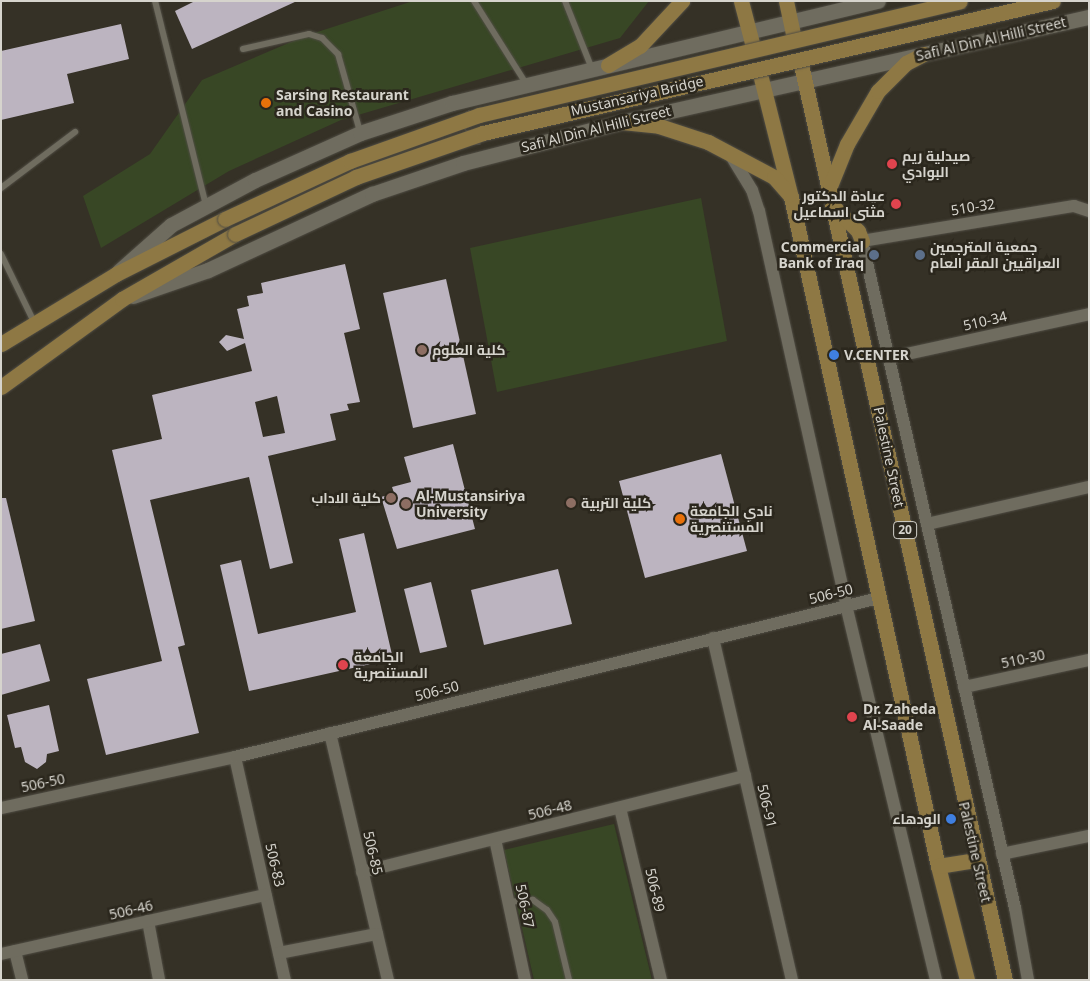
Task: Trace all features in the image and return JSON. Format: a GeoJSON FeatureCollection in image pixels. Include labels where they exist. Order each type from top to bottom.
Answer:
{"type":"FeatureCollection","features":[{"type":"Feature","properties":{"kind":"main road"},"geometry":{"type":"LineString","coordinates":[[741,1],[750,36]]}},
{"type":"Feature","properties":{"kind":"main road"},"geometry":{"type":"LineString","coordinates":[[786,1],[792,27]]}},
{"type":"Feature","properties":{"kind":"main road","name":"Mustansariya Bridge"},"geometry":{"type":"LineString","coordinates":[[116,274],[225,218],[341,165],[479,115],[960,1]]}},
{"type":"Feature","properties":{"kind":"main road","name":"Mustansariya Bridge"},"geometry":{"type":"LineString","coordinates":[[235,234],[356,177],[483,133],[1053,1]]}},
{"type":"Feature","properties":{"kind":"main road"},"geometry":{"type":"LineString","coordinates":[[608,65],[640,46],[680,3]]}},
{"type":"Feature","properties":{"kind":"main road"},"geometry":{"type":"LineString","coordinates":[[830,187],[847,144],[878,91],[906,63],[924,54]]}},
{"type":"Feature","properties":{"kind":"main road","name":"Palestine Street"},"geometry":{"type":"LineString","coordinates":[[803,74],[830,187],[1005,980]]}},
{"type":"Feature","properties":{"kind":"main road"},"geometry":{"type":"LineString","coordinates":[[762,84],[791,197],[938,866],[966,980]]}},
{"type":"Feature","properties":{"kind":"main road"},"geometry":{"type":"LineString","coordinates":[[622,122],[667,128],[729,152],[774,177],[791,197]]}},
{"type":"Feature","properties":{"kind":"main road"},"geometry":{"type":"LineString","coordinates":[[834,207],[858,231],[862,241]]}},
{"type":"Feature","properties":{"kind":"main road","name":"Safi Al Din Al Hilli Street"},"geometry":{"type":"LineString","coordinates":[[1,387],[122,299],[235,234]]}},
{"type":"Feature","properties":{"kind":"main road"},"geometry":{"type":"LineString","coordinates":[[1,344],[116,274]]}},
{"type":"Feature","properties":{"kind":"main road"},"geometry":{"type":"LineString","coordinates":[[938,866],[977,860]]}},
{"type":"Feature","properties":{"kind":"street"},"geometry":{"type":"LineString","coordinates":[[116,274],[156,236],[206,206],[360,133],[446,105],[608,65],[792,27],[878,1]]}},
{"type":"Feature","properties":{"kind":"street","name":"Safi Al Din Al Hilli Street"},"geometry":{"type":"LineString","coordinates":[[122,299],[201,273],[372,194],[463,163],[803,74],[924,54],[1089,17]]}},
{"type":"Feature","properties":{"kind":"street"},"geometry":{"type":"LineString","coordinates":[[446,105],[463,113]]}},
{"type":"Feature","properties":{"kind":"street"},"geometry":{"type":"LineString","coordinates":[[463,163],[473,149]]}},
{"type":"Feature","properties":{"kind":"street"},"geometry":{"type":"LineString","coordinates":[[729,152],[749,183],[759,211],[846,605],[936,980]]}},
{"type":"Feature","properties":{"kind":"street","name":"510-32"},"geometry":{"type":"LineString","coordinates":[[862,241],[1074,206],[1089,210]]}},
{"type":"Feature","properties":{"kind":"street"},"geometry":{"type":"LineString","coordinates":[[862,241],[1002,854],[1028,980]]}},
{"type":"Feature","properties":{"kind":"street","name":"510-34"},"geometry":{"type":"LineString","coordinates":[[888,358],[1089,314]]}},
{"type":"Feature","properties":{"kind":"street"},"geometry":{"type":"LineString","coordinates":[[927,524],[1089,487]]}},
{"type":"Feature","properties":{"kind":"street","name":"506-50"},"geometry":{"type":"LineString","coordinates":[[1,808],[235,757],[879,598]]}},
{"type":"Feature","properties":{"kind":"street","name":"506-91"},"geometry":{"type":"LineString","coordinates":[[713,638],[792,980]]}},
{"type":"Feature","properties":{"kind":"street","name":"510-30"},"geometry":{"type":"LineString","coordinates":[[964,687],[1089,660]]}},
{"type":"Feature","properties":{"kind":"street","name":"506-85"},"geometry":{"type":"LineString","coordinates":[[330,733],[388,980]]}},
{"type":"Feature","properties":{"kind":"street","name":"506-83"},"geometry":{"type":"LineString","coordinates":[[235,757],[285,980]]}},
{"type":"Feature","properties":{"kind":"street","name":"506-48"},"geometry":{"type":"LineString","coordinates":[[362,872],[745,776]]}},
{"type":"Feature","properties":{"kind":"street","name":"506-89"},"geometry":{"type":"LineString","coordinates":[[620,808],[661,980]]}},
{"type":"Feature","properties":{"kind":"street"},"geometry":{"type":"LineString","coordinates":[[1002,854],[1089,836]]}},
{"type":"Feature","properties":{"kind":"street","name":"506-87"},"geometry":{"type":"LineString","coordinates":[[495,839],[525,980]]}},
{"type":"Feature","properties":{"kind":"street","name":"506-46"},"geometry":{"type":"LineString","coordinates":[[1,954],[266,895]]}},
{"type":"Feature","properties":{"kind":"street"},"geometry":{"type":"LineString","coordinates":[[148,922],[159,980]]}},
{"type":"Feature","properties":{"kind":"street"},"geometry":{"type":"LineString","coordinates":[[279,953],[377,934]]}},
{"type":"Feature","properties":{"kind":"street"},"geometry":{"type":"LineString","coordinates":[[15,951],[22,980]]}},
{"type":"Feature","properties":{"kind":"lane"},"geometry":{"type":"LineString","coordinates":[[154,1],[206,206]]}},
{"type":"Feature","properties":{"kind":"lane"},"geometry":{"type":"LineString","coordinates":[[474,1],[527,85]]}},
{"type":"Feature","properties":{"kind":"lane"},"geometry":{"type":"LineString","coordinates":[[565,1],[592,69]]}},
{"type":"Feature","properties":{"kind":"lane"},"geometry":{"type":"LineString","coordinates":[[243,50],[310,34],[322,38],[338,54],[360,133]]}},
{"type":"Feature","properties":{"kind":"lane"},"geometry":{"type":"LineString","coordinates":[[1,188],[75,132]]}},
{"type":"Feature","properties":{"kind":"lane"},"geometry":{"type":"LineString","coordinates":[[1,254],[35,323]]}},
{"type":"Feature","properties":{"kind":"lane"},"geometry":{"type":"LineString","coordinates":[[508,902],[533,900],[547,910],[555,922],[570,980]]}},
{"type":"Feature","properties":{"kind":"green space"},"geometry":{"type":"Polygon","coordinates":[[[413,1],[649,1],[620,38],[341,120],[229,171],[101,248],[83,196],[150,154],[202,80],[305,36],[413,1]]]}},
{"type":"Feature","properties":{"kind":"green space"},"geometry":{"type":"Polygon","coordinates":[[[701,198],[727,341],[497,392],[470,248],[701,198]]]}},
{"type":"Feature","properties":{"kind":"green space"},"geometry":{"type":"Polygon","coordinates":[[[614,824],[652,980],[534,980],[504,850],[614,824]]]}},
{"type":"Feature","properties":{"kind":"building"},"geometry":{"type":"Polygon","coordinates":[[[195,1],[297,1],[192,49],[175,11],[195,1]]]}},
{"type":"Feature","properties":{"kind":"building"},"geometry":{"type":"Polygon","coordinates":[[[121,24],[129,59],[67,74],[74,103],[1,120],[1,51],[121,24]]]}},
{"type":"Feature","properties":{"kind":"building"},"geometry":{"type":"Polygon","coordinates":[[[345,264],[360,329],[344,333],[360,402],[347,404],[349,410],[330,414],[336,440],[268,456],[293,563],[270,569],[249,477],[150,500],[185,645],[178,647],[199,733],[106,755],[87,679],[162,661],[112,450],[162,439],[152,395],[252,371],[245,343],[227,351],[219,342],[226,335],[244,339],[237,309],[249,306],[247,296],[263,293],[261,283],[345,264]],[[277,396],[255,402],[263,437],[285,433],[277,396]]]}},
{"type":"Feature","properties":{"kind":"building"},"geometry":{"type":"Polygon","coordinates":[[[446,279],[476,414],[413,428],[383,293],[446,279]]]}},
{"type":"Feature","properties":{"kind":"building"},"geometry":{"type":"Polygon","coordinates":[[[453,444],[475,529],[397,549],[381,497],[394,493],[392,487],[411,482],[404,457],[453,444]]]}},
{"type":"Feature","properties":{"kind":"building"},"geometry":{"type":"Polygon","coordinates":[[[721,454],[747,551],[645,578],[619,481],[721,454]]]}},
{"type":"Feature","properties":{"kind":"building"},"geometry":{"type":"Polygon","coordinates":[[[1,498],[6,498],[35,621],[1,629],[1,498]]]}},
{"type":"Feature","properties":{"kind":"building"},"geometry":{"type":"Polygon","coordinates":[[[364,533],[393,659],[249,691],[220,565],[241,560],[258,634],[356,612],[339,539],[364,533]]]}},
{"type":"Feature","properties":{"kind":"building"},"geometry":{"type":"Polygon","coordinates":[[[558,569],[572,624],[484,645],[471,590],[558,569]]]}},
{"type":"Feature","properties":{"kind":"building"},"geometry":{"type":"Polygon","coordinates":[[[431,582],[447,647],[420,653],[404,589],[431,582]]]}},
{"type":"Feature","properties":{"kind":"building"},"geometry":{"type":"Polygon","coordinates":[[[40,644],[50,681],[1,695],[1,654],[40,644]]]}},
{"type":"Feature","properties":{"kind":"building"},"geometry":{"type":"Polygon","coordinates":[[[49,705],[59,751],[47,754],[46,762],[37,769],[25,762],[21,747],[15,748],[7,715],[49,705]]]}},
{"type":"Feature","properties":{"kind":"tunnel"},"geometry":{"type":"LineString","coordinates":[[463,113],[473,129],[473,149]]}},
{"type":"Feature","properties":{"kind":"place","name":"Sarsing Restaurant and Casino"},"geometry":{"type":"Point","coordinates":[266,103]}},
{"type":"Feature","properties":{"kind":"place","name":"صيدلية ريم البوادي"},"geometry":{"type":"Point","coordinates":[892,164]}},
{"type":"Feature","properties":{"kind":"place","name":"عيادة الدكتور مثنى اسماعيل"},"geometry":{"type":"Point","coordinates":[896,204]}},
{"type":"Feature","properties":{"kind":"place","name":"Commercial Bank of Iraq"},"geometry":{"type":"Point","coordinates":[874,255]}},
{"type":"Feature","properties":{"kind":"place","name":"جمعية المترجمين العراقيين المقر العام"},"geometry":{"type":"Point","coordinates":[920,255]}},
{"type":"Feature","properties":{"kind":"place","name":"كلية العلوم"},"geometry":{"type":"Point","coordinates":[422,350]}},
{"type":"Feature","properties":{"kind":"place","name":"V.CENTER"},"geometry":{"type":"Point","coordinates":[834,355]}},
{"type":"Feature","properties":{"kind":"place","name":"كلية الاداب"},"geometry":{"type":"Point","coordinates":[391,498]}},
{"type":"Feature","properties":{"kind":"place","name":"كلية التربية"},"geometry":{"type":"Point","coordinates":[571,503]}},
{"type":"Feature","properties":{"kind":"place","name":"Al-Mustansiriya University"},"geometry":{"type":"Point","coordinates":[406,504]}},
{"type":"Feature","properties":{"kind":"place","name":"نادي الجامعة المستنصرية"},"geometry":{"type":"Point","coordinates":[680,519]}},
{"type":"Feature","properties":{"kind":"place","name":"الجامعة المستنصرية"},"geometry":{"type":"Point","coordinates":[343,665]}},
{"type":"Feature","properties":{"kind":"place","name":"Dr. Zaheda Al-Saade"},"geometry":{"type":"Point","coordinates":[852,717]}},
{"type":"Feature","properties":{"kind":"place","name":"الودهاء"},"geometry":{"type":"Point","coordinates":[951,819]}}]}
